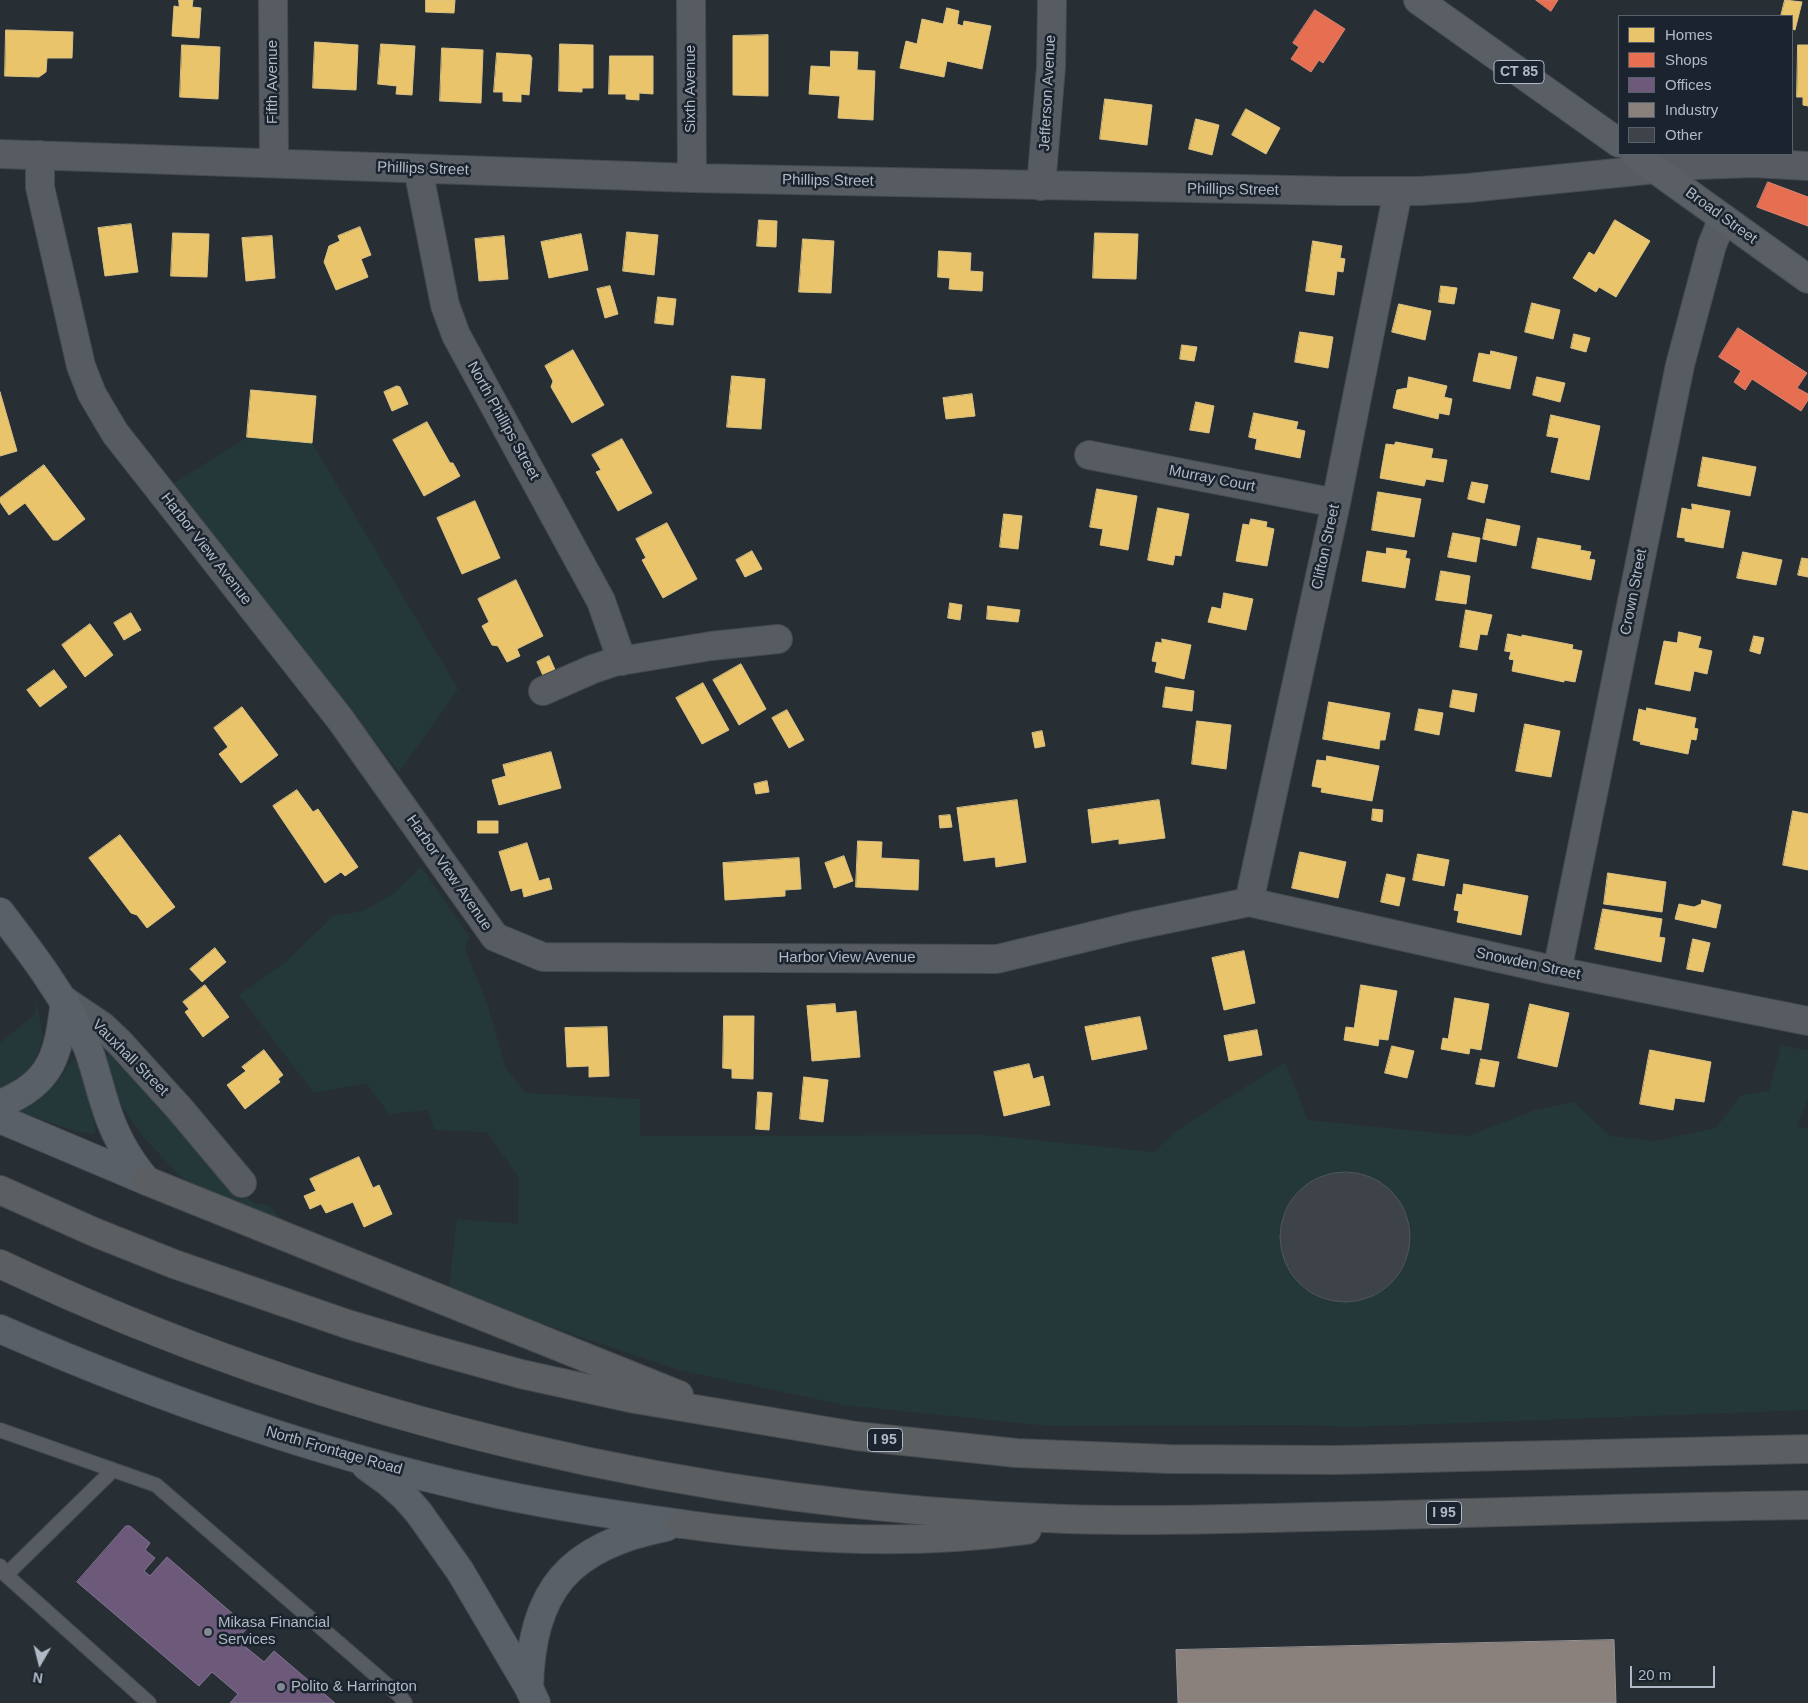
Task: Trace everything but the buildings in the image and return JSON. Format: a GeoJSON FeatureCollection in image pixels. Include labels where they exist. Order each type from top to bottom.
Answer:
{"type":"FeatureCollection","features":[{"type":"Feature","properties":{"kind":"highway"},"geometry":{"type":"LineString","coordinates":[[147,1181],[733,1417]]}},
{"type":"Feature","properties":{"kind":"highway","name":"I 95"},"geometry":{"type":"LineString","coordinates":[[0,1190],[94,1232],[165,1260],[285,1303],[402,1341],[550,1381],[635,1400],[856,1436],[1016,1453],[1136,1459],[1336,1460],[1808,1450]]}},
{"type":"Feature","properties":{"kind":"highway","name":"I 95"},"geometry":{"type":"LineString","coordinates":[[0,1264],[125,1321],[266,1374],[394,1414],[518,1446],[637,1471],[784,1494],[992,1516],[1080,1519],[1219,1519],[1808,1504]]}},
{"type":"Feature","properties":{"kind":"highway"},"geometry":{"type":"LineString","coordinates":[[682,1524],[796,1536],[910,1539],[997,1534],[1035,1529],[1080,1519]]}},
{"type":"Feature","properties":{"kind":"main road","name":"CT 85"},"geometry":{"type":"LineString","coordinates":[[1418,0],[1618,142]]}},
{"type":"Feature","properties":{"kind":"main road","name":"Broad Street"},"geometry":{"type":"LineString","coordinates":[[1645,161],[1808,280]]}},
{"type":"Feature","properties":{"kind":"main road","name":"Vauxhall Street"},"geometry":{"type":"LineString","coordinates":[[0,912],[45,972],[64,1001]]}},
{"type":"Feature","properties":{"kind":"main road"},"geometry":{"type":"LineString","coordinates":[[0,1104],[28,1089],[50,1067],[58,1046],[64,1001]]}},
{"type":"Feature","properties":{"kind":"main road"},"geometry":{"type":"LineString","coordinates":[[64,1001],[87,1047],[104,1103],[118,1137],[130,1158],[147,1181]]}},
{"type":"Feature","properties":{"kind":"main road"},"geometry":{"type":"LineString","coordinates":[[0,1119],[147,1181]]}},
{"type":"Feature","properties":{"kind":"main road","name":"North Frontage Road"},"geometry":{"type":"LineString","coordinates":[[0,1329],[168,1398],[246,1425],[354,1458],[482,1491],[682,1524]]}},
{"type":"Feature","properties":{"kind":"main road"},"geometry":{"type":"LineString","coordinates":[[354,1458],[388,1482],[419,1513],[460,1570],[533,1696]]}},
{"type":"Feature","properties":{"kind":"main road"},"geometry":{"type":"LineString","coordinates":[[533,1696],[530,1664],[538,1620],[545,1605],[566,1573],[579,1560],[596,1550],[643,1531],[682,1524]]}},
{"type":"Feature","properties":{"kind":"street","name":"Fifth Avenue"},"geometry":{"type":"LineString","coordinates":[[273,0],[274,164]]}},
{"type":"Feature","properties":{"kind":"street","name":"Sixth Avenue"},"geometry":{"type":"LineString","coordinates":[[691,0],[692,178]]}},
{"type":"Feature","properties":{"kind":"street","name":"Jefferson Avenue"},"geometry":{"type":"LineString","coordinates":[[1041,186],[1051,67],[1052,0]]}},
{"type":"Feature","properties":{"kind":"street","name":"Phillips Street"},"geometry":{"type":"LineString","coordinates":[[0,154],[692,178],[1041,186],[1398,191],[1468,188],[1645,161],[1696,165],[1754,162],[1808,166]]}},
{"type":"Feature","properties":{"kind":"street","name":"Harbor View Avenue"},"geometry":{"type":"LineString","coordinates":[[40,155],[40,187],[81,366],[97,402],[115,433],[340,720],[495,937],[543,957],[997,959],[1133,926],[1249,902]]}},
{"type":"Feature","properties":{"kind":"street","name":"North Phillips Street"},"geometry":{"type":"LineString","coordinates":[[418,168],[445,304],[456,336],[601,601],[622,660]]}},
{"type":"Feature","properties":{"kind":"street","name":"Clifton Street"},"geometry":{"type":"LineString","coordinates":[[1249,902],[1336,503],[1398,191]]}},
{"type":"Feature","properties":{"kind":"street","name":"Crown Street"},"geometry":{"type":"LineString","coordinates":[[1557,971],[1680,365],[1712,245],[1723,218]]}},
{"type":"Feature","properties":{"kind":"street","name":"Murray Court"},"geometry":{"type":"LineString","coordinates":[[1089,455],[1336,503]]}},
{"type":"Feature","properties":{"kind":"street"},"geometry":{"type":"LineString","coordinates":[[543,691],[593,669],[622,660],[711,646],[778,639]]}},
{"type":"Feature","properties":{"kind":"street","name":"Snowden Street"},"geometry":{"type":"LineString","coordinates":[[1249,902],[1557,971],[1808,1021]]}},
{"type":"Feature","properties":{"kind":"street","name":"Vauxhall Street"},"geometry":{"type":"LineString","coordinates":[[64,1001],[102,1026],[120,1043],[179,1108],[242,1183]]}},
{"type":"Feature","properties":{"kind":"lane"},"geometry":{"type":"LineString","coordinates":[[0,1430],[156,1485],[400,1696],[405,1703]]}},
{"type":"Feature","properties":{"kind":"lane"},"geometry":{"type":"LineString","coordinates":[[113,1470],[3,1570],[150,1703]]}},
{"type":"Feature","properties":{"kind":"green space"},"geometry":{"type":"Polygon","coordinates":[[[247,437],[312,443],[458,689],[399,772],[173,484],[247,437]]]}},
{"type":"Feature","properties":{"kind":"green space"},"geometry":{"type":"Polygon","coordinates":[[[421,867],[469,936],[465,949],[487,1003],[506,1069],[526,1093],[640,1099],[640,1136],[984,1135],[1154,1152],[1176,1131],[1285,1062],[1308,1120],[1468,1136],[1535,1110],[1574,1102],[1610,1136],[1654,1141],[1716,1128],[1741,1095],[1769,1091],[1781,1046],[1808,1050],[1808,1099],[1797,1127],[1808,1128],[1808,1410],[1352,1427],[1298,1425],[1048,1426],[844,1405],[679,1370],[568,1333],[449,1288],[457,1219],[518,1224],[519,1178],[487,1132],[434,1130],[428,1110],[389,1114],[366,1083],[314,1093],[239,995],[287,961],[333,916],[363,911],[394,893],[421,867]]]}},
{"type":"Feature","properties":{"kind":"green space"},"geometry":{"type":"Polygon","coordinates":[[[36,998],[43,1037],[35,1060],[20,1080],[0,1089],[0,1043],[35,1014],[36,998]]]}},
{"type":"Feature","properties":{"kind":"green space"},"geometry":{"type":"Polygon","coordinates":[[[117,1052],[204,1157],[247,1198],[256,1204],[269,1205],[288,1227],[182,1178],[144,1138],[117,1100],[104,1056],[117,1052]]]}},
{"type":"Feature","properties":{"kind":"green space"},"geometry":{"type":"Polygon","coordinates":[[[73,1059],[80,1062],[82,1067],[96,1131],[93,1134],[71,1130],[20,1112],[20,1109],[55,1085],[73,1059]]]}},
{"type":"Feature","properties":{"kind":"place","name":"Mikasa Financial Services"},"geometry":{"type":"Point","coordinates":[208,1632]}},
{"type":"Feature","properties":{"kind":"place","name":"Polito & Harrington"},"geometry":{"type":"Point","coordinates":[281,1687]}}]}
